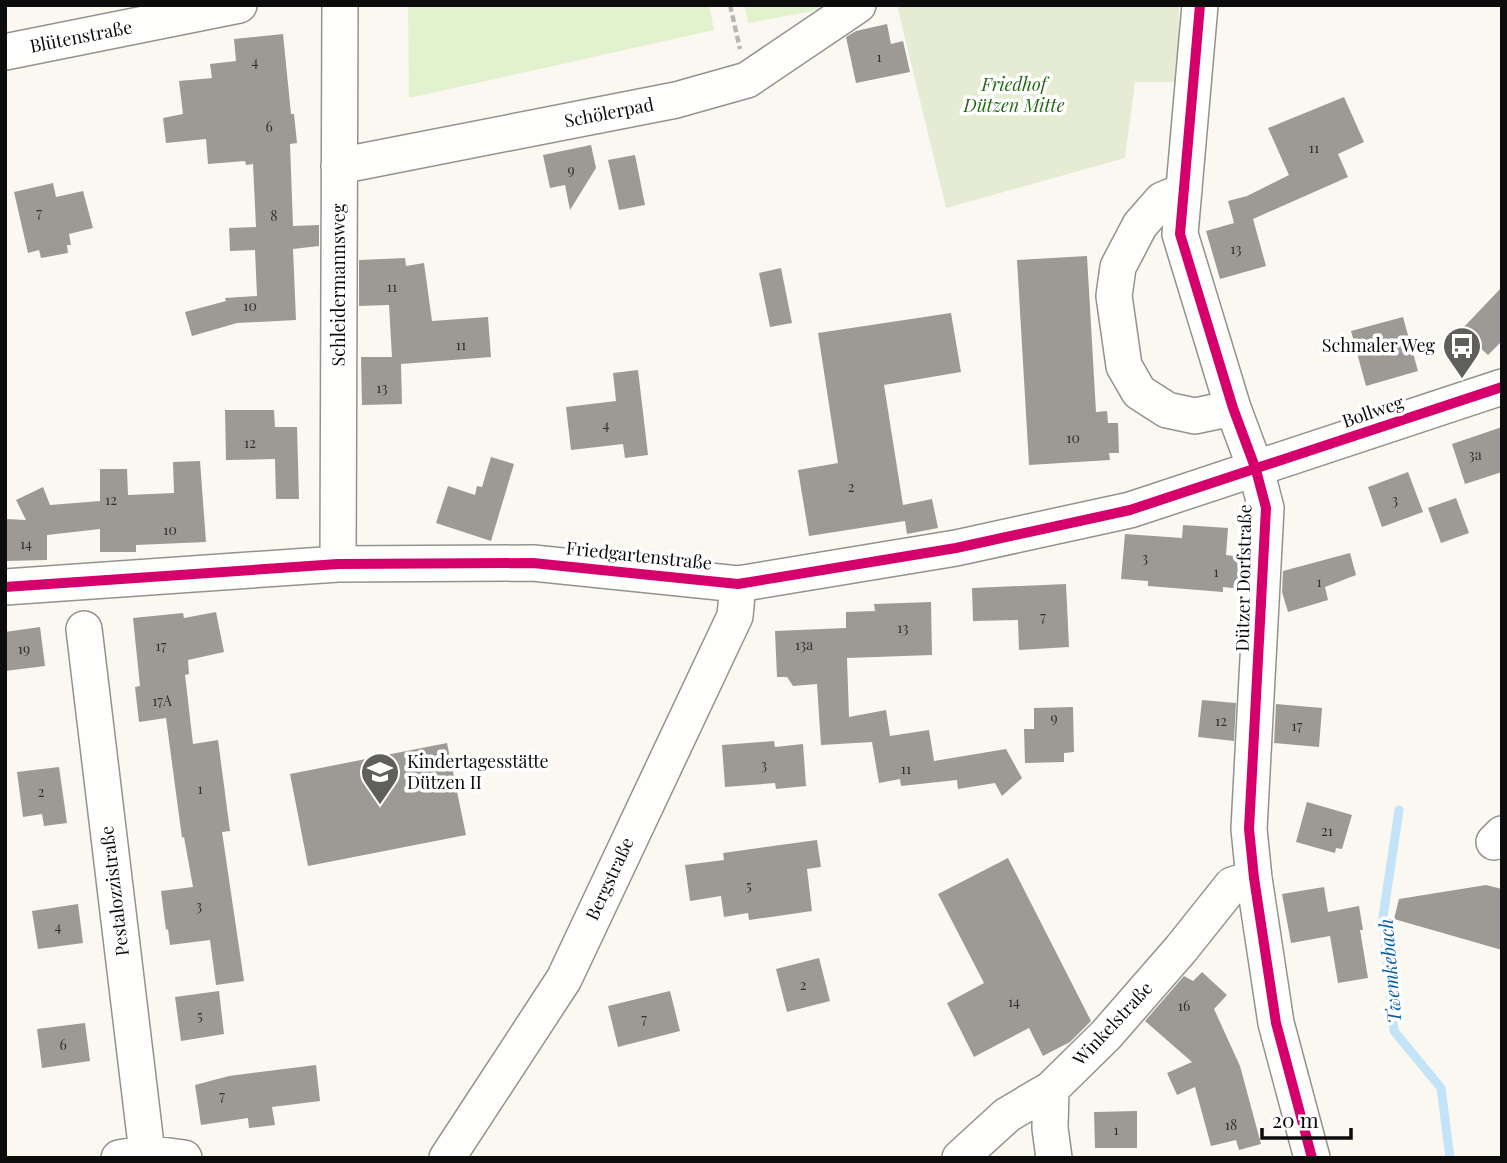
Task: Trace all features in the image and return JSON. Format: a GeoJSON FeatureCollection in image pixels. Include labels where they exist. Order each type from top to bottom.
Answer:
{"type":"FeatureCollection","features":[{"type":"Feature","properties":{"kind":"street","name":"Blütenstraße"},"geometry":{"type":"LineString","coordinates":[[5,52],[240,5]]}},
{"type":"Feature","properties":{"kind":"street","name":"Schleidermannsweg"},"geometry":{"type":"LineString","coordinates":[[338,564],[340,5]]}},
{"type":"Feature","properties":{"kind":"street","name":"Schölerpad"},"geometry":{"type":"LineString","coordinates":[[339,166],[676,100],[747,80],[858,5]]}},
{"type":"Feature","properties":{"kind":"street","name":"Dützer Dorfstraße"},"geometry":{"type":"LineString","coordinates":[[1200,5],[1180,234],[1266,508],[1249,829],[1276,1023],[1312,1158]]}},
{"type":"Feature","properties":{"kind":"street"},"geometry":{"type":"LineString","coordinates":[[1184,191],[1162,200],[1140,225],[1118,267],[1114,296],[1124,366],[1139,392],[1167,410],[1195,416],[1233,408]]}},
{"type":"Feature","properties":{"kind":"street","name":"Bollweg"},"geometry":{"type":"LineString","coordinates":[[1256,470],[1502,387]]}},
{"type":"Feature","properties":{"kind":"street","name":"Friedgartenstraße"},"geometry":{"type":"LineString","coordinates":[[5,587],[338,564],[533,563],[738,584],[956,548],[1130,510],[1256,470]]}},
{"type":"Feature","properties":{"kind":"street","name":"Bergstraße"},"geometry":{"type":"LineString","coordinates":[[447,1158],[564,979],[735,615],[738,584]]}},
{"type":"Feature","properties":{"kind":"street","name":"Pestalozzistraße"},"geometry":{"type":"LineString","coordinates":[[84,629],[133,1155]]}},
{"type":"Feature","properties":{"kind":"street","name":"Winkelstraße"},"geometry":{"type":"LineString","coordinates":[[960,1158],[1007,1115],[1051,1089],[1106,1035],[1232,885],[1254,878]]}},
{"type":"Feature","properties":{"kind":"street"},"geometry":{"type":"LineString","coordinates":[[1051,1089],[1050,1128],[1054,1158]]}},
{"type":"Feature","properties":{"kind":"street"},"geometry":{"type":"LineString","coordinates":[[133,1155],[184,1158]]}},
{"type":"Feature","properties":{"kind":"path"},"geometry":{"type":"LineString","coordinates":[[730,5],[747,80]]}},
{"type":"Feature","properties":{"kind":"green space"},"geometry":{"type":"Polygon","coordinates":[[[408,5],[709,5],[714,30],[409,98],[408,5]]]}},
{"type":"Feature","properties":{"kind":"green space"},"geometry":{"type":"Polygon","coordinates":[[[745,5],[829,5],[829,8],[748,23],[745,5]]]}},
{"type":"Feature","properties":{"kind":"green space","name":"Friedhof Dützen Mitte"},"geometry":{"type":"Polygon","coordinates":[[[897,5],[1179,5],[1178,82],[1135,82],[1125,158],[946,208],[897,5]]]}},
{"type":"Feature","properties":{"kind":"building"},"geometry":{"type":"Polygon","coordinates":[[[887,24],[891,44],[903,41],[910,72],[856,83],[846,37],[856,31],[887,24]]]}},
{"type":"Feature","properties":{"kind":"building"},"geometry":{"type":"Polygon","coordinates":[[[283,34],[291,114],[294,114],[297,143],[290,144],[293,226],[319,225],[319,246],[293,249],[296,320],[237,323],[192,336],[185,312],[226,301],[225,298],[257,296],[255,250],[230,251],[229,228],[256,227],[253,164],[246,165],[245,161],[208,164],[206,139],[166,143],[163,118],[183,114],[179,81],[212,78],[210,64],[236,61],[234,39],[283,34]]]}},
{"type":"Feature","properties":{"kind":"building"},"geometry":{"type":"Polygon","coordinates":[[[1344,97],[1364,142],[1338,154],[1348,177],[1253,219],[1266,266],[1220,279],[1206,231],[1234,223],[1228,201],[1247,196],[1289,175],[1268,128],[1344,97]]]}},
{"type":"Feature","properties":{"kind":"building"},"geometry":{"type":"Polygon","coordinates":[[[591,145],[596,168],[570,210],[565,185],[550,188],[543,155],[591,145]]]}},
{"type":"Feature","properties":{"kind":"building"},"geometry":{"type":"Polygon","coordinates":[[[635,155],[645,205],[619,210],[608,160],[635,155]]]}},
{"type":"Feature","properties":{"kind":"building"},"geometry":{"type":"Polygon","coordinates":[[[53,183],[56,197],[83,191],[93,228],[69,234],[71,245],[67,245],[68,253],[41,258],[39,250],[28,253],[14,192],[53,183]]]}},
{"type":"Feature","properties":{"kind":"building"},"geometry":{"type":"Polygon","coordinates":[[[1087,256],[1096,412],[1107,411],[1108,423],[1118,423],[1119,453],[1109,453],[1110,460],[1029,465],[1017,260],[1087,256]]]}},
{"type":"Feature","properties":{"kind":"building"},"geometry":{"type":"Polygon","coordinates":[[[405,258],[406,266],[424,263],[432,321],[488,317],[491,357],[401,364],[402,404],[362,405],[361,357],[392,357],[389,305],[359,306],[359,260],[405,258]]]}},
{"type":"Feature","properties":{"kind":"building"},"geometry":{"type":"Polygon","coordinates":[[[781,268],[792,323],[770,327],[759,273],[781,268]]]}},
{"type":"Feature","properties":{"kind":"building"},"geometry":{"type":"Polygon","coordinates":[[[1502,287],[1502,341],[1488,355],[1461,330],[1502,287]]]}},
{"type":"Feature","properties":{"kind":"building"},"geometry":{"type":"Polygon","coordinates":[[[951,313],[961,372],[884,385],[903,505],[932,499],[938,528],[907,534],[905,521],[809,536],[798,470],[838,463],[818,333],[951,313]]]}},
{"type":"Feature","properties":{"kind":"building"},"geometry":{"type":"Polygon","coordinates":[[[1403,317],[1418,371],[1366,386],[1351,331],[1403,317]]]}},
{"type":"Feature","properties":{"kind":"building"},"geometry":{"type":"Polygon","coordinates":[[[638,370],[648,455],[625,458],[623,444],[571,450],[566,407],[616,401],[613,373],[638,370]]]}},
{"type":"Feature","properties":{"kind":"building"},"geometry":{"type":"Polygon","coordinates":[[[225,410],[274,410],[275,427],[297,427],[299,499],[276,499],[275,459],[226,460],[225,410]]]}},
{"type":"Feature","properties":{"kind":"building"},"geometry":{"type":"Polygon","coordinates":[[[1502,427],[1502,472],[1465,484],[1452,444],[1502,427]]]}},
{"type":"Feature","properties":{"kind":"building"},"geometry":{"type":"Polygon","coordinates":[[[491,457],[514,464],[491,541],[436,523],[448,486],[475,495],[477,486],[482,487],[491,457]]]}},
{"type":"Feature","properties":{"kind":"building"},"geometry":{"type":"Polygon","coordinates":[[[200,461],[206,542],[136,545],[136,552],[100,552],[100,529],[47,535],[47,560],[5,561],[5,519],[26,520],[16,500],[43,487],[50,505],[100,501],[100,469],[127,469],[128,495],[174,493],[173,462],[200,461]]]}},
{"type":"Feature","properties":{"kind":"building"},"geometry":{"type":"Polygon","coordinates":[[[1408,472],[1423,512],[1382,527],[1368,487],[1408,472]]]}},
{"type":"Feature","properties":{"kind":"building"},"geometry":{"type":"Polygon","coordinates":[[[1456,498],[1469,533],[1441,543],[1428,508],[1456,498]]]}},
{"type":"Feature","properties":{"kind":"building"},"geometry":{"type":"Polygon","coordinates":[[[1183,525],[1228,528],[1226,555],[1243,557],[1242,589],[1223,587],[1223,592],[1148,586],[1148,581],[1121,579],[1125,534],[1182,538],[1183,525]]]}},
{"type":"Feature","properties":{"kind":"building"},"geometry":{"type":"Polygon","coordinates":[[[1350,553],[1356,575],[1325,587],[1328,600],[1288,612],[1282,592],[1283,571],[1350,553]]]}},
{"type":"Feature","properties":{"kind":"building"},"geometry":{"type":"Polygon","coordinates":[[[1066,584],[1069,647],[1019,650],[1018,620],[973,621],[972,588],[1066,584]]]}},
{"type":"Feature","properties":{"kind":"building"},"geometry":{"type":"Polygon","coordinates":[[[931,602],[932,655],[847,658],[849,717],[886,710],[890,736],[929,730],[934,761],[1006,749],[1022,778],[1002,796],[995,783],[958,789],[957,780],[901,786],[900,779],[879,783],[872,742],[821,745],[817,684],[793,686],[787,677],[777,677],[775,631],[846,628],[846,612],[875,611],[874,604],[931,602]]]}},
{"type":"Feature","properties":{"kind":"building"},"geometry":{"type":"Polygon","coordinates":[[[216,612],[224,652],[188,660],[189,674],[185,675],[193,744],[218,740],[230,831],[222,832],[244,981],[216,985],[210,940],[170,945],[168,929],[166,930],[161,891],[193,887],[184,837],[182,838],[166,718],[139,722],[135,687],[140,686],[133,618],[183,613],[184,618],[216,612]]]}},
{"type":"Feature","properties":{"kind":"building"},"geometry":{"type":"Polygon","coordinates":[[[40,627],[45,666],[5,671],[5,632],[40,627]]]}},
{"type":"Feature","properties":{"kind":"building"},"geometry":{"type":"Polygon","coordinates":[[[1202,700],[1236,703],[1234,741],[1198,737],[1202,700]]]}},
{"type":"Feature","properties":{"kind":"building"},"geometry":{"type":"Polygon","coordinates":[[[1276,704],[1322,708],[1319,747],[1274,743],[1276,704]]]}},
{"type":"Feature","properties":{"kind":"building"},"geometry":{"type":"Polygon","coordinates":[[[1073,707],[1074,752],[1064,753],[1064,762],[1025,763],[1024,729],[1034,729],[1034,708],[1073,707]]]}},
{"type":"Feature","properties":{"kind":"building"},"geometry":{"type":"Polygon","coordinates":[[[774,741],[775,747],[803,744],[806,786],[776,789],[775,783],[725,787],[722,745],[774,741]]]}},
{"type":"Feature","properties":{"kind":"building"},"geometry":{"type":"Polygon","coordinates":[[[447,743],[466,835],[308,866],[290,774],[447,743]]]}},
{"type":"Feature","properties":{"kind":"building"},"geometry":{"type":"Polygon","coordinates":[[[59,767],[67,823],[44,826],[42,814],[23,817],[17,772],[59,767]]]}},
{"type":"Feature","properties":{"kind":"building"},"geometry":{"type":"Polygon","coordinates":[[[1307,802],[1352,815],[1342,849],[1336,848],[1335,853],[1296,842],[1307,802]]]}},
{"type":"Feature","properties":{"kind":"building"},"geometry":{"type":"Polygon","coordinates":[[[817,840],[821,867],[807,869],[812,911],[749,920],[748,913],[724,917],[721,896],[690,901],[685,865],[724,860],[723,853],[817,840]]]}},
{"type":"Feature","properties":{"kind":"building"},"geometry":{"type":"Polygon","coordinates":[[[1008,858],[1091,1021],[1070,1042],[1043,1056],[1029,1028],[974,1057],[947,1003],[984,983],[938,894],[1008,858]]]}},
{"type":"Feature","properties":{"kind":"building"},"geometry":{"type":"Polygon","coordinates":[[[1486,885],[1502,889],[1502,950],[1394,919],[1399,899],[1486,885]]]}},
{"type":"Feature","properties":{"kind":"building"},"geometry":{"type":"Polygon","coordinates":[[[1324,887],[1328,912],[1359,906],[1368,978],[1338,983],[1330,936],[1291,943],[1282,894],[1324,887]]]}},
{"type":"Feature","properties":{"kind":"building"},"geometry":{"type":"Polygon","coordinates":[[[78,904],[83,943],[38,949],[32,911],[78,904]]]}},
{"type":"Feature","properties":{"kind":"building"},"geometry":{"type":"Polygon","coordinates":[[[819,958],[830,1001],[787,1012],[776,969],[819,958]]]}},
{"type":"Feature","properties":{"kind":"building"},"geometry":{"type":"Polygon","coordinates":[[[1202,972],[1227,995],[1214,1009],[1240,1066],[1261,1144],[1239,1150],[1236,1140],[1211,1146],[1195,1087],[1177,1095],[1167,1073],[1192,1062],[1145,1021],[1184,976],[1193,981],[1202,972]]]}},
{"type":"Feature","properties":{"kind":"building"},"geometry":{"type":"Polygon","coordinates":[[[219,991],[224,1034],[181,1041],[175,997],[219,991]]]}},
{"type":"Feature","properties":{"kind":"building"},"geometry":{"type":"Polygon","coordinates":[[[670,991],[680,1031],[618,1047],[608,1006],[670,991]]]}},
{"type":"Feature","properties":{"kind":"building"},"geometry":{"type":"Polygon","coordinates":[[[85,1023],[90,1061],[42,1068],[37,1029],[85,1023]]]}},
{"type":"Feature","properties":{"kind":"building"},"geometry":{"type":"Polygon","coordinates":[[[316,1065],[320,1101],[272,1107],[275,1125],[249,1128],[248,1118],[201,1125],[195,1085],[229,1076],[316,1065]]]}},
{"type":"Feature","properties":{"kind":"building"},"geometry":{"type":"Polygon","coordinates":[[[1137,1111],[1137,1148],[1095,1148],[1094,1112],[1137,1111]]]}},
{"type":"Feature","properties":{"kind":"waterway","name":"Twemkebach"},"geometry":{"type":"LineString","coordinates":[[1399,810],[1383,917],[1394,1031],[1441,1088],[1450,1158]]}},
{"type":"Feature","properties":{"kind":"cycle path"},"geometry":{"type":"LineString","coordinates":[[1200,5],[1180,234],[1266,508],[1249,829],[1276,1023],[1312,1158]]}},
{"type":"Feature","properties":{"kind":"cycle path"},"geometry":{"type":"LineString","coordinates":[[5,587],[338,564],[533,563],[738,584],[956,548],[1130,510],[1502,387]]}},
{"type":"Feature","properties":{"kind":"place","name":"Schmaler Weg"},"geometry":{"type":"Point","coordinates":[1462,380]}},
{"type":"Feature","properties":{"kind":"place","name":"Kindertagesstätte Dützen II"},"geometry":{"type":"Point","coordinates":[380,806]}}]}
